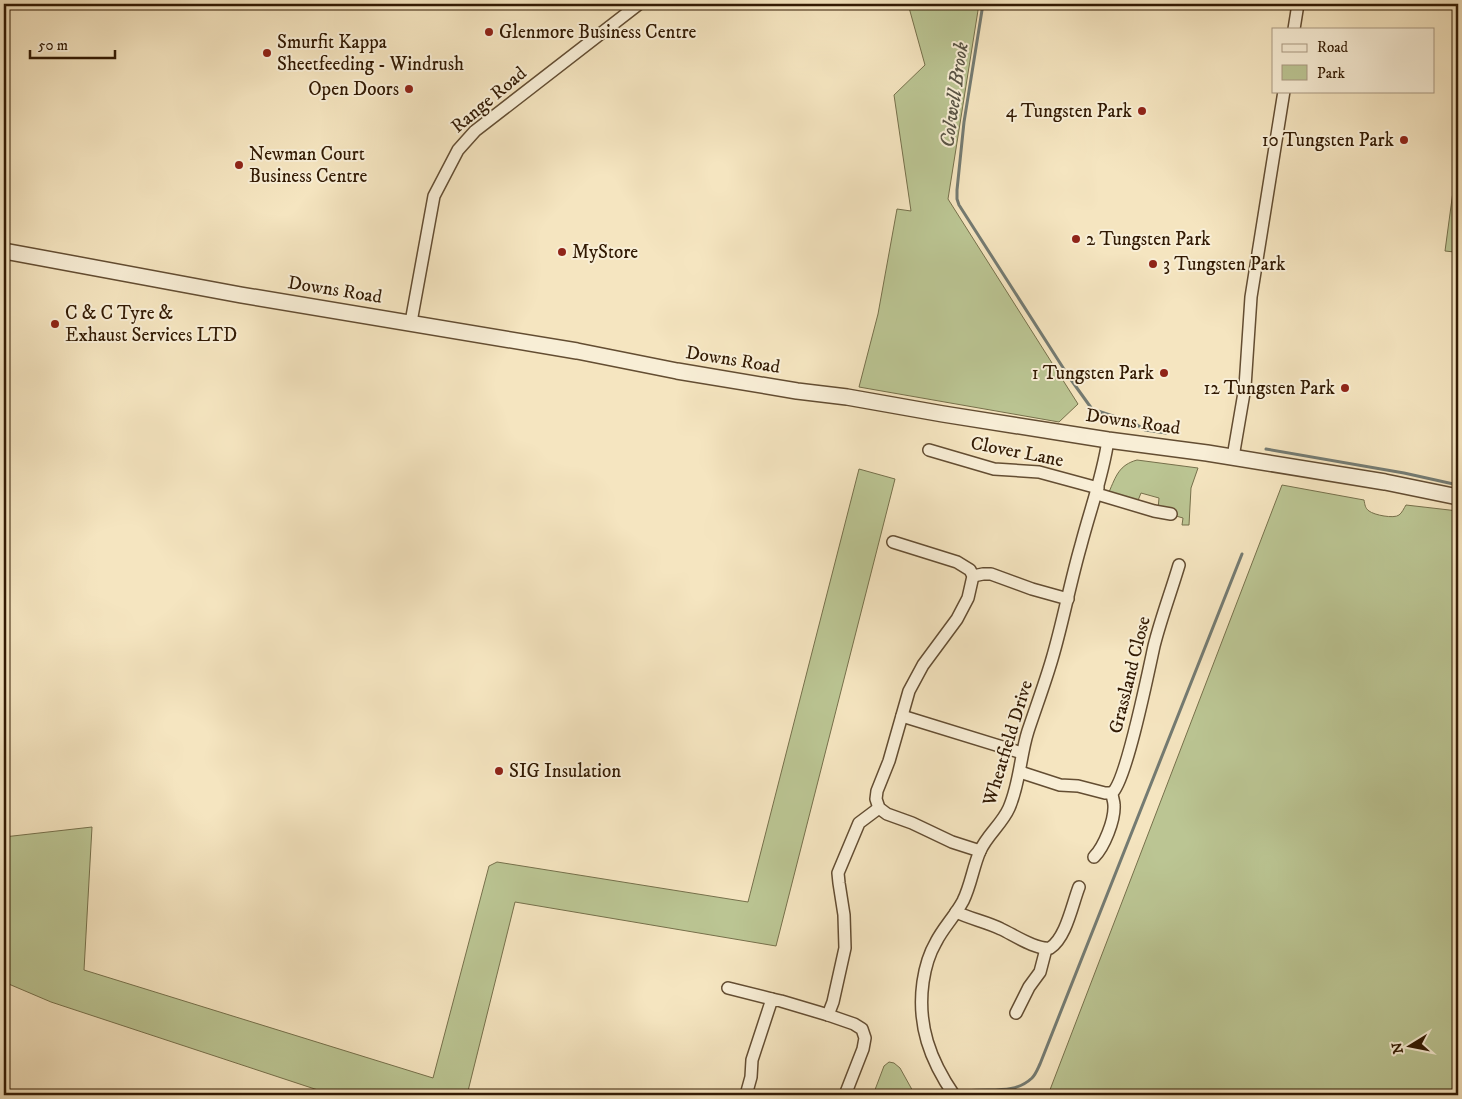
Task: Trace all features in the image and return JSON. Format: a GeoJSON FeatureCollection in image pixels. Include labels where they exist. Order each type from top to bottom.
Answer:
{"type":"FeatureCollection","features":[{"type":"Feature","properties":{"kind":"street","name":"Range Road"},"geometry":{"type":"LineString","coordinates":[[411,322],[434,196],[458,150],[474,131],[639,4]]}},
{"type":"Feature","properties":{"kind":"street"},"geometry":{"type":"LineString","coordinates":[[1294,28],[1298,4]]}},
{"type":"Feature","properties":{"kind":"street"},"geometry":{"type":"LineString","coordinates":[[1233,457],[1245,387],[1251,296],[1284,92]]}},
{"type":"Feature","properties":{"kind":"street","name":"Downs Road"},"geometry":{"type":"LineString","coordinates":[[4,251],[195,287],[577,351],[677,371],[1108,440],[1172,447],[1385,482],[1458,497]]}},
{"type":"Feature","properties":{"kind":"street","name":"Wheatfield Drive"},"geometry":{"type":"LineString","coordinates":[[954,1095],[934,1061],[926,1042],[921,995],[926,965],[935,942],[956,912],[970,883],[980,851],[1008,810],[1015,792],[1022,753],[1052,658],[1080,548],[1098,491],[1106,458],[1108,440]]}},
{"type":"Feature","properties":{"kind":"street","name":"Clover Lane"},"geometry":{"type":"LineString","coordinates":[[929,450],[994,469],[1039,472],[1154,511],[1171,514]]}},
{"type":"Feature","properties":{"kind":"street"},"geometry":{"type":"LineString","coordinates":[[893,542],[957,562],[970,570],[974,576],[968,598],[957,619],[930,655],[916,678],[902,716],[889,761],[877,791],[876,799],[879,808],[887,814],[920,826],[952,842],[980,851]]}},
{"type":"Feature","properties":{"kind":"street","name":"Grassland Close"},"geometry":{"type":"LineString","coordinates":[[1094,857],[1102,846],[1112,820],[1114,806],[1112,793],[1120,780],[1156,640],[1179,565]]}},
{"type":"Feature","properties":{"kind":"street"},"geometry":{"type":"LineString","coordinates":[[974,576],[990,574],[1068,599]]}},
{"type":"Feature","properties":{"kind":"street"},"geometry":{"type":"LineString","coordinates":[[902,716],[1022,753]]}},
{"type":"Feature","properties":{"kind":"street"},"geometry":{"type":"LineString","coordinates":[[1020,772],[1060,784],[1112,793]]}},
{"type":"Feature","properties":{"kind":"street"},"geometry":{"type":"LineString","coordinates":[[828,1015],[833,1002],[845,948],[844,915],[838,873],[859,824],[879,808]]}},
{"type":"Feature","properties":{"kind":"street"},"geometry":{"type":"LineString","coordinates":[[956,912],[1002,929],[1015,937],[1046,949],[1057,943],[1062,934],[1078,887]]}},
{"type":"Feature","properties":{"kind":"street"},"geometry":{"type":"LineString","coordinates":[[1016,1013],[1029,987],[1040,972],[1046,949]]}},
{"type":"Feature","properties":{"kind":"street"},"geometry":{"type":"LineString","coordinates":[[728,988],[828,1015],[854,1024],[862,1029],[865,1038],[863,1049],[845,1095]]}},
{"type":"Feature","properties":{"kind":"street"},"geometry":{"type":"LineString","coordinates":[[746,1095],[751,1077],[752,1060],[772,999]]}},
{"type":"Feature","properties":{"kind":"green space"},"geometry":{"type":"Polygon","coordinates":[[[908,4],[979,4],[948,199],[1078,404],[1059,422],[859,387],[878,314],[897,209],[911,211],[894,95],[925,65],[908,4]]]}},
{"type":"Feature","properties":{"kind":"green space"},"geometry":{"type":"Polygon","coordinates":[[[1458,154],[1458,222],[1454,252],[1445,251],[1458,154]]]}},
{"type":"Feature","properties":{"kind":"green space"},"geometry":{"type":"Polygon","coordinates":[[[1137,460],[1198,468],[1191,488],[1189,525],[1182,525],[1183,518],[1176,516],[1175,512],[1158,509],[1159,498],[1141,493],[1137,503],[1109,492],[1122,468],[1137,460]]]}},
{"type":"Feature","properties":{"kind":"green space"},"geometry":{"type":"Polygon","coordinates":[[[859,469],[895,479],[776,946],[515,902],[467,1095],[333,1095],[51,1002],[4,982],[4,837],[92,827],[84,970],[433,1078],[489,866],[497,862],[748,902],[859,469]]]}},
{"type":"Feature","properties":{"kind":"green space"},"geometry":{"type":"Polygon","coordinates":[[[1282,485],[1364,500],[1369,511],[1384,516],[1393,517],[1399,515],[1406,505],[1458,511],[1458,1095],[1048,1095],[1282,485]]]}},
{"type":"Feature","properties":{"kind":"green space"},"geometry":{"type":"Polygon","coordinates":[[[889,1062],[894,1063],[900,1068],[915,1095],[873,1095],[884,1066],[889,1062]]]}},
{"type":"Feature","properties":{"kind":"waterway","name":"Colwell Brook"},"geometry":{"type":"LineString","coordinates":[[983,4],[964,122],[957,190],[959,205],[1069,377],[1092,409],[1134,423],[1145,430],[1166,433]]}},
{"type":"Feature","properties":{"kind":"waterway"},"geometry":{"type":"LineString","coordinates":[[1266,449],[1404,473],[1458,485]]}},
{"type":"Feature","properties":{"kind":"waterway"},"geometry":{"type":"LineString","coordinates":[[968,1091],[1002,1090],[1018,1087],[1032,1078],[1037,1071],[1242,554]]}},
{"type":"Feature","properties":{"kind":"place","name":"Glenmore Business Centre"},"geometry":{"type":"Point","coordinates":[489,32]}},
{"type":"Feature","properties":{"kind":"place","name":"Smurfit Kappa Sheetfeeding - Windrush"},"geometry":{"type":"Point","coordinates":[267,53]}},
{"type":"Feature","properties":{"kind":"place","name":"Open Doors"},"geometry":{"type":"Point","coordinates":[409,89]}},
{"type":"Feature","properties":{"kind":"place","name":"4 Tungsten Park"},"geometry":{"type":"Point","coordinates":[1142,111]}},
{"type":"Feature","properties":{"kind":"place","name":"10 Tungsten Park"},"geometry":{"type":"Point","coordinates":[1404,140]}},
{"type":"Feature","properties":{"kind":"place","name":"Newman Court Business Centre"},"geometry":{"type":"Point","coordinates":[239,165]}},
{"type":"Feature","properties":{"kind":"place","name":"2 Tungsten Park"},"geometry":{"type":"Point","coordinates":[1076,239]}},
{"type":"Feature","properties":{"kind":"place","name":"MyStore"},"geometry":{"type":"Point","coordinates":[562,252]}},
{"type":"Feature","properties":{"kind":"place","name":"3 Tungsten Park"},"geometry":{"type":"Point","coordinates":[1153,264]}},
{"type":"Feature","properties":{"kind":"place","name":"C & C Tyre & Exhaust Services LTD"},"geometry":{"type":"Point","coordinates":[55,324]}},
{"type":"Feature","properties":{"kind":"place","name":"1 Tungsten Park"},"geometry":{"type":"Point","coordinates":[1164,373]}},
{"type":"Feature","properties":{"kind":"place","name":"12 Tungsten Park"},"geometry":{"type":"Point","coordinates":[1345,388]}},
{"type":"Feature","properties":{"kind":"place","name":"SIG Insulation"},"geometry":{"type":"Point","coordinates":[499,771]}}]}
